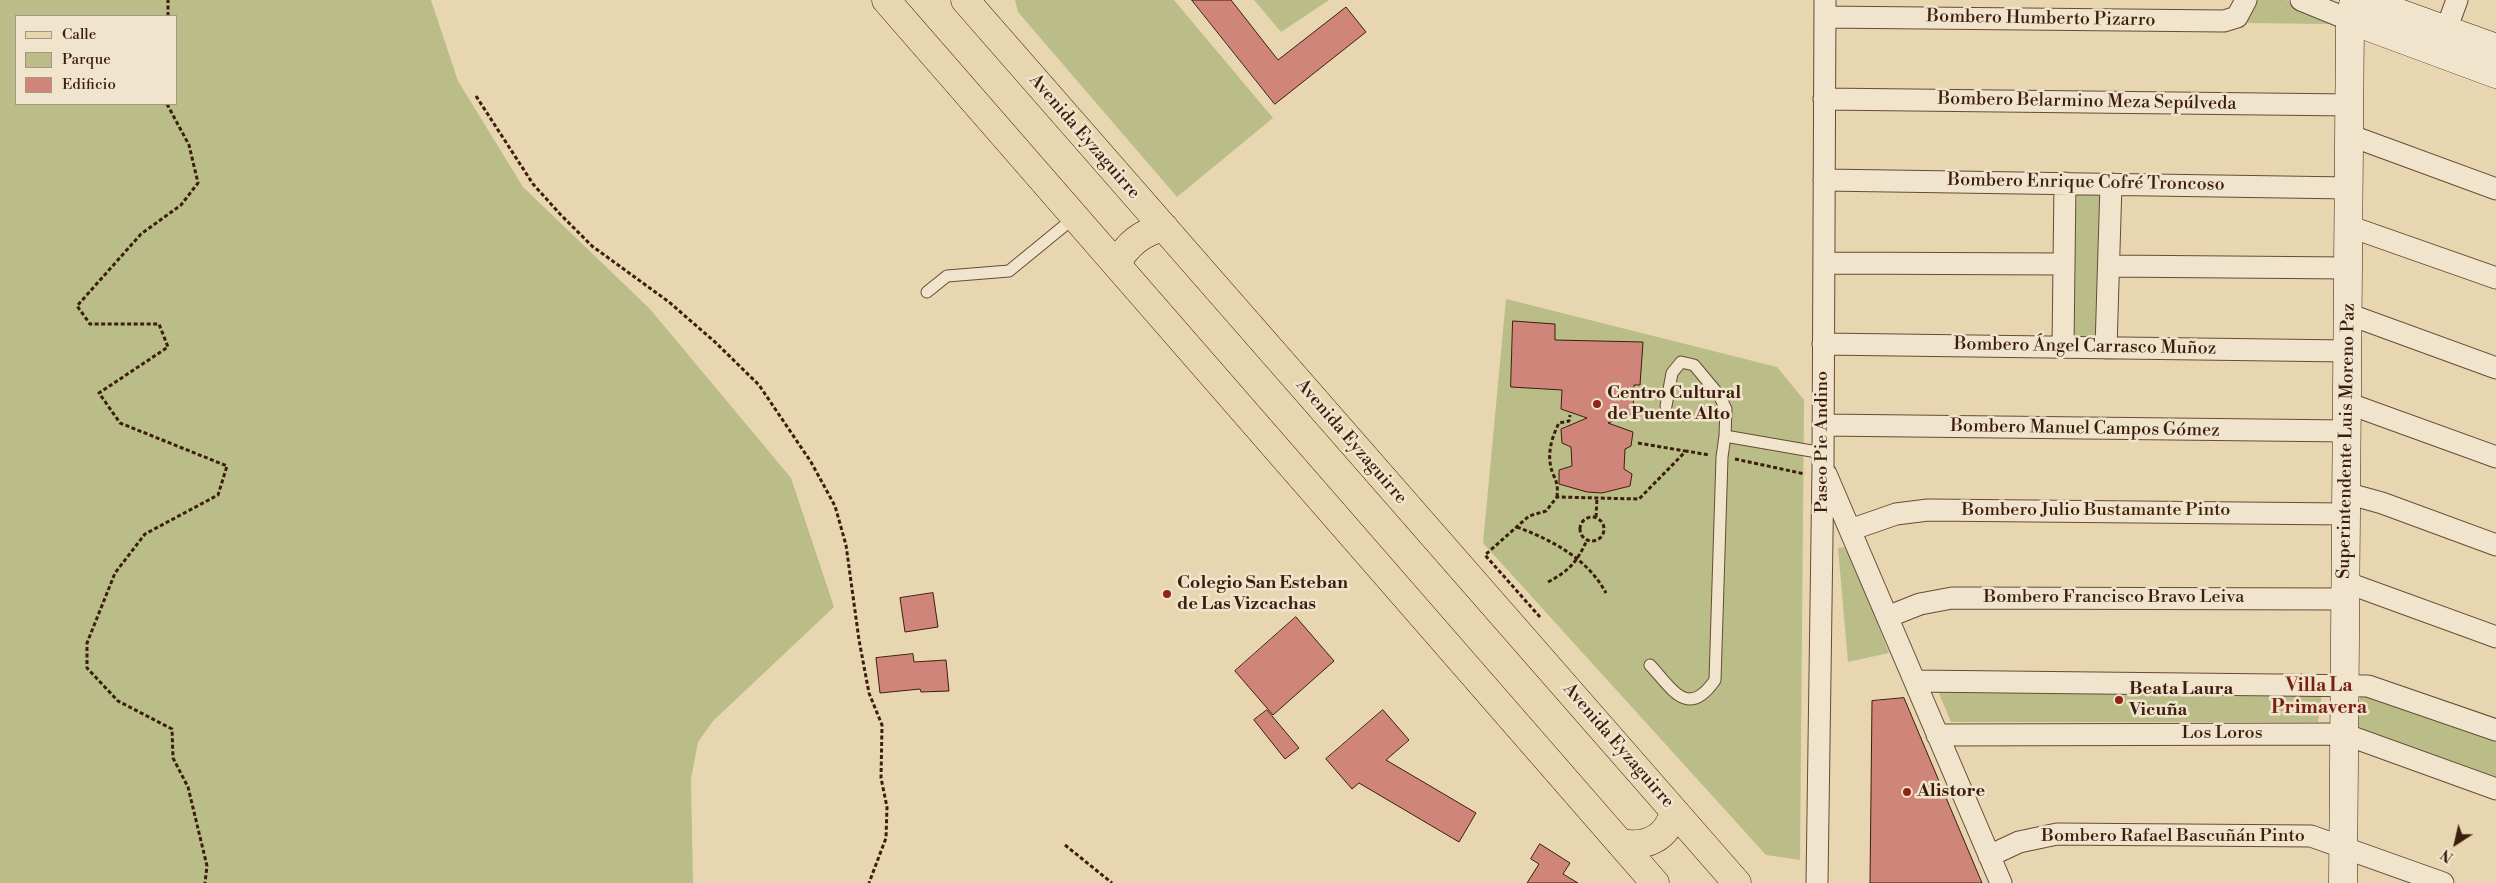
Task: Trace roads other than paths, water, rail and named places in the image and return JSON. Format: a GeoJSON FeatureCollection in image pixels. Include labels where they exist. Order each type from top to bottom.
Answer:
{"type":"FeatureCollection","features":[{"type":"Feature","properties":{"kind":"main road"},"geometry":{"type":"LineString","coordinates":[[886,0],[1655,883]]}},
{"type":"Feature","properties":{"kind":"main road","name":"Avenida Eyzaguirre"},"geometry":{"type":"LineString","coordinates":[[965,0],[1737,883]]}},
{"type":"Feature","properties":{"kind":"main road"},"geometry":{"type":"LineString","coordinates":[[1116,264],[1135,239],[1148,231],[1164,227]]}},
{"type":"Feature","properties":{"kind":"main road"},"geometry":{"type":"LineString","coordinates":[[1620,843],[1640,845],[1659,837],[1669,826],[1674,811]]}},
{"type":"Feature","properties":{"kind":"street","name":"Bombero Humberto Pizarro"},"geometry":{"type":"LineString","coordinates":[[1825,8],[2224,21],[2237,17],[2246,0]]}},
{"type":"Feature","properties":{"kind":"street"},"geometry":{"type":"LineString","coordinates":[[2301,0],[2356,7],[2446,30],[2496,48]]}},
{"type":"Feature","properties":{"kind":"street"},"geometry":{"type":"LineString","coordinates":[[2446,30],[2457,0]]}},
{"type":"Feature","properties":{"kind":"street"},"geometry":{"type":"LineString","coordinates":[[2356,7],[2496,74]]}},
{"type":"Feature","properties":{"kind":"street","name":"Superintendente Luis Moreno Paz"},"geometry":{"type":"LineString","coordinates":[[2343,883],[2349,135],[2356,7]]}},
{"type":"Feature","properties":{"kind":"street","name":"Paseo Pie Andino"},"geometry":{"type":"LineString","coordinates":[[1817,883],[1823,465],[1825,8]]}},
{"type":"Feature","properties":{"kind":"street","name":"Bombero Belarmino Meza Sepúlveda"},"geometry":{"type":"LineString","coordinates":[[1824,99],[2350,105]]}},
{"type":"Feature","properties":{"kind":"street"},"geometry":{"type":"LineString","coordinates":[[2349,135],[2496,189]]}},
{"type":"Feature","properties":{"kind":"street","name":"Bombero Enrique Cofré Troncoso"},"geometry":{"type":"LineString","coordinates":[[1824,180],[2349,188]]}},
{"type":"Feature","properties":{"kind":"street"},"geometry":{"type":"LineString","coordinates":[[2063,347],[2065,183]]}},
{"type":"Feature","properties":{"kind":"street"},"geometry":{"type":"LineString","coordinates":[[2106,348],[2111,184]]}},
{"type":"Feature","properties":{"kind":"street"},"geometry":{"type":"LineString","coordinates":[[2348,226],[2496,278]]}},
{"type":"Feature","properties":{"kind":"street"},"geometry":{"type":"LineString","coordinates":[[1824,263],[2064,264]]}},
{"type":"Feature","properties":{"kind":"street"},"geometry":{"type":"LineString","coordinates":[[2108,266],[2348,268]]}},
{"type":"Feature","properties":{"kind":"street"},"geometry":{"type":"LineString","coordinates":[[2348,314],[2496,368]]}},
{"type":"Feature","properties":{"kind":"street","name":"Bombero Ángel Carrasco Muñoz"},"geometry":{"type":"LineString","coordinates":[[1823,344],[2347,351]]}},
{"type":"Feature","properties":{"kind":"street"},"geometry":{"type":"LineString","coordinates":[[2347,403],[2496,456]]}},
{"type":"Feature","properties":{"kind":"street","name":"Bombero Manuel Campos Gómez"},"geometry":{"type":"LineString","coordinates":[[1823,425],[2347,431]]}},
{"type":"Feature","properties":{"kind":"street"},"geometry":{"type":"LineString","coordinates":[[1823,465],[2001,883]]}},
{"type":"Feature","properties":{"kind":"street","name":"Bombero Julio Bustamante Pinto"},"geometry":{"type":"LineString","coordinates":[[1850,530],[1896,514],[1928,510],[2382,503],[2496,545]]}},
{"type":"Feature","properties":{"kind":"street","name":"Bombero Francisco Bravo Leiva"},"geometry":{"type":"LineString","coordinates":[[1887,617],[1920,604],[1952,598],[2345,591],[2496,637]]}},
{"type":"Feature","properties":{"kind":"street"},"geometry":{"type":"LineString","coordinates":[[1915,682],[2375,686],[2496,730]]}},
{"type":"Feature","properties":{"kind":"street","name":"Los Loros"},"geometry":{"type":"LineString","coordinates":[[1938,735],[2344,734],[2496,789]]}},
{"type":"Feature","properties":{"kind":"street","name":"Bombero Rafael Bascuñán Pinto"},"geometry":{"type":"LineString","coordinates":[[1989,856],[2019,842],[2057,834],[2311,836],[2443,883]]}},
{"type":"Feature","properties":{"kind":"lane"},"geometry":{"type":"LineString","coordinates":[[927,292],[947,276],[1009,270],[1075,217]]}},
{"type":"Feature","properties":{"kind":"lane"},"geometry":{"type":"LineString","coordinates":[[1650,665],[1680,697],[1691,700],[1705,694],[1715,680],[1722,457],[1726,409],[1710,382],[1694,366],[1681,362],[1672,374],[1666,406]]}},
{"type":"Feature","properties":{"kind":"lane"},"geometry":{"type":"LineString","coordinates":[[1725,436],[1823,465]]}},
{"type":"Feature","properties":{"kind":"place","name":"Centro Cultural de Puente Alto"},"geometry":{"type":"Point","coordinates":[1597,404]}},
{"type":"Feature","properties":{"kind":"place","name":"Colegio San Esteban de Las Vizcachas"},"geometry":{"type":"Point","coordinates":[1167,594]}},
{"type":"Feature","properties":{"kind":"place","name":"Beata Laura Vicuña"},"geometry":{"type":"Point","coordinates":[2119,700]}},
{"type":"Feature","properties":{"kind":"place","name":"Alistore"},"geometry":{"type":"Point","coordinates":[1907,792]}},
{"type":"Feature","properties":{"kind":"district","name":"Villa La Primavera"},"geometry":{"type":"Point","coordinates":[2319,697]}}]}
